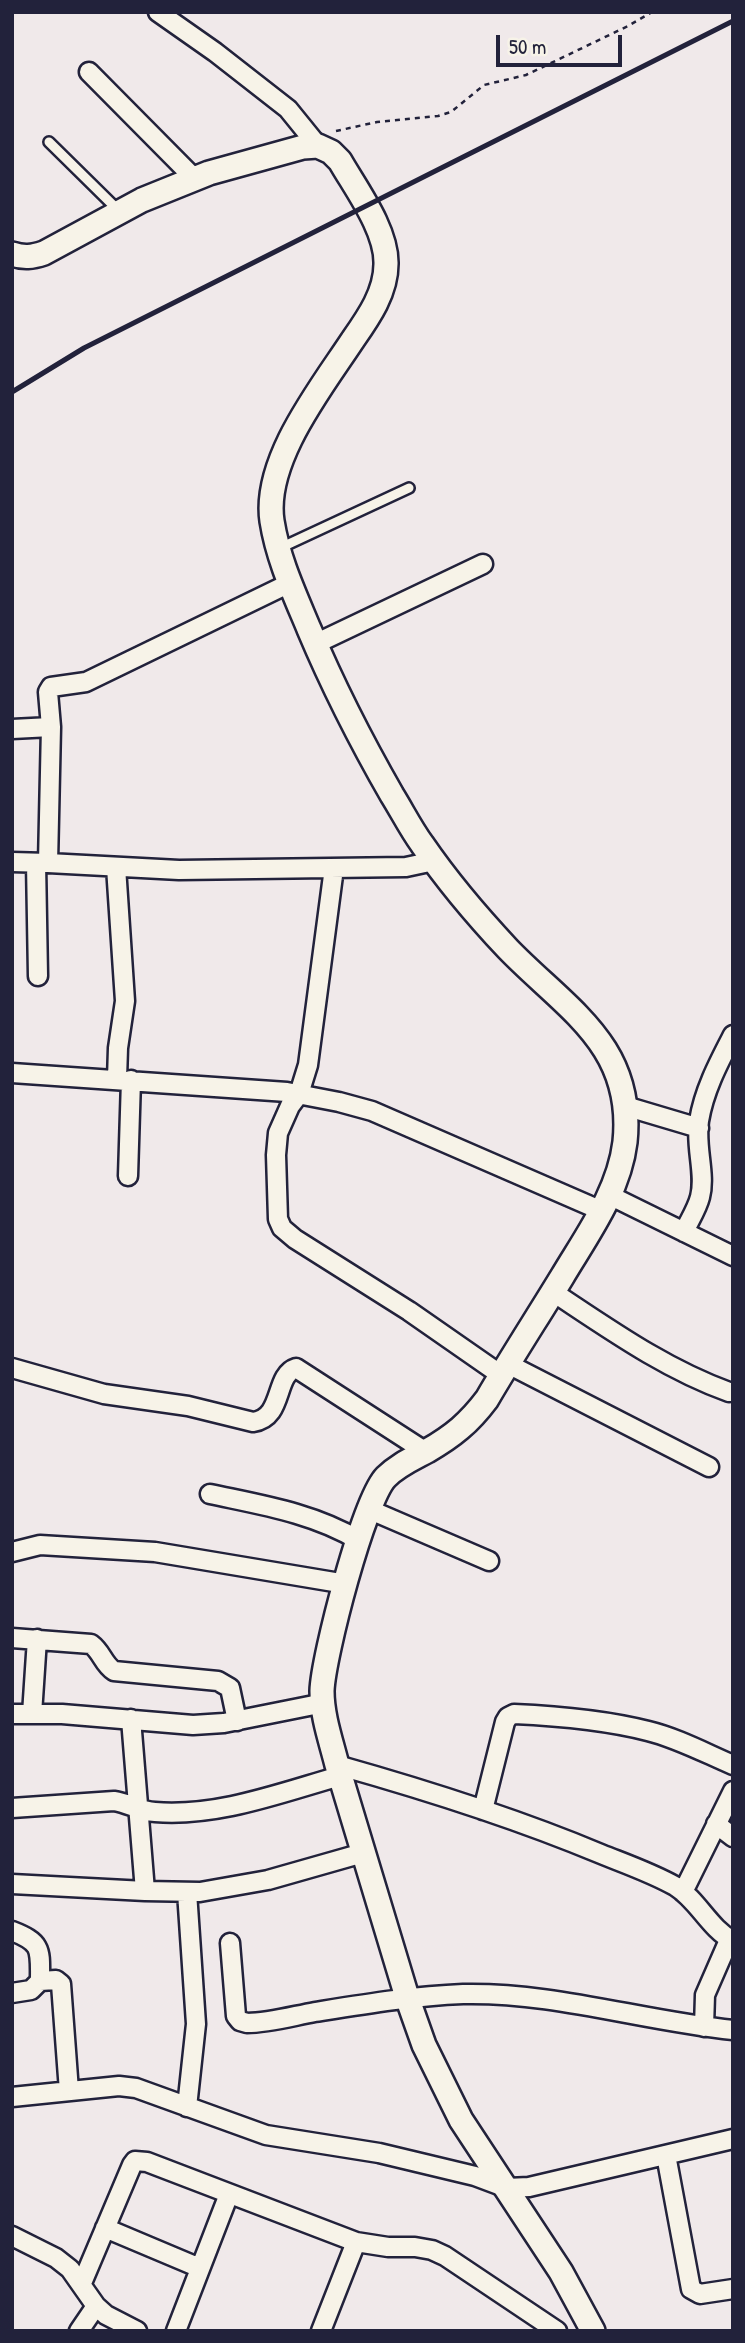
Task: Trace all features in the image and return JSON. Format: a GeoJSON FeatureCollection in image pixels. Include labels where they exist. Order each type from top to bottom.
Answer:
{"type":"FeatureCollection","features":[{"type":"Feature","properties":{"kind":"street"},"geometry":{"type":"LineString","coordinates":[[158,12],[256,83],[289,110],[316,143],[340,160],[382,239],[387,263],[382,289],[373,311],[294,432],[276,471],[271,516],[278,549],[315,644],[373,761],[420,842],[461,898],[510,951],[589,1026],[606,1048],[618,1075],[625,1106],[625,1141],[619,1170],[605,1203],[505,1369],[471,1420],[453,1436],[402,1464],[384,1478],[368,1509],[358,1540],[327,1658],[322,1692],[327,1728],[338,1771],[424,2045],[461,2120],[561,2272],[593,2331]]}},
{"type":"Feature","properties":{"kind":"street"},"geometry":{"type":"LineString","coordinates":[[89,72],[195,178]]}},
{"type":"Feature","properties":{"kind":"street"},"geometry":{"type":"LineString","coordinates":[[12,254],[22,258],[44,253],[142,201],[195,178],[316,143]]}},
{"type":"Feature","properties":{"kind":"street"},"geometry":{"type":"LineString","coordinates":[[315,644],[483,564]]}},
{"type":"Feature","properties":{"kind":"street"},"geometry":{"type":"LineString","coordinates":[[38,976],[51,727],[48,692],[51,687],[86,682],[290,583]]}},
{"type":"Feature","properties":{"kind":"street"},"geometry":{"type":"LineString","coordinates":[[12,729],[51,727]]}},
{"type":"Feature","properties":{"kind":"street"},"geometry":{"type":"LineString","coordinates":[[12,862],[179,870],[406,867],[434,862]]}},
{"type":"Feature","properties":{"kind":"street"},"geometry":{"type":"LineString","coordinates":[[116,867],[125,1001],[118,1048],[124,1080],[128,1176]]}},
{"type":"Feature","properties":{"kind":"street"},"geometry":{"type":"LineString","coordinates":[[334,868],[309,1066],[299,1094],[278,1133],[275,1156],[276,1210],[282,1228],[295,1239],[505,1369],[709,1467]]}},
{"type":"Feature","properties":{"kind":"street"},"geometry":{"type":"LineString","coordinates":[[684,1232],[700,1199],[702,1183],[697,1148],[699,1128],[714,1070],[733,1035]]}},
{"type":"Feature","properties":{"kind":"street"},"geometry":{"type":"LineString","coordinates":[[12,1073],[299,1094],[372,1111],[684,1232],[733,1256]]}},
{"type":"Feature","properties":{"kind":"street"},"geometry":{"type":"LineString","coordinates":[[625,1106],[699,1128]]}},
{"type":"Feature","properties":{"kind":"street"},"geometry":{"type":"LineString","coordinates":[[552,1292],[674,1369],[729,1392]]}},
{"type":"Feature","properties":{"kind":"street"},"geometry":{"type":"LineString","coordinates":[[12,1368],[104,1394],[188,1406],[253,1422],[261,1421],[270,1414],[289,1372],[296,1368],[426,1452]]}},
{"type":"Feature","properties":{"kind":"street"},"geometry":{"type":"LineString","coordinates":[[210,1493],[312,1518],[340,1529],[358,1540]]}},
{"type":"Feature","properties":{"kind":"street"},"geometry":{"type":"LineString","coordinates":[[368,1509],[489,1561]]}},
{"type":"Feature","properties":{"kind":"street"},"geometry":{"type":"LineString","coordinates":[[12,1552],[40,1545],[155,1552],[346,1584]]}},
{"type":"Feature","properties":{"kind":"street"},"geometry":{"type":"LineString","coordinates":[[12,1637],[90,1644],[97,1648],[107,1667],[114,1671],[218,1681],[225,1684],[232,1693],[237,1721]]}},
{"type":"Feature","properties":{"kind":"street"},"geometry":{"type":"LineString","coordinates":[[32,1714],[37,1639]]}},
{"type":"Feature","properties":{"kind":"street"},"geometry":{"type":"LineString","coordinates":[[12,1714],[131,1719],[193,1725],[237,1721],[324,1703]]}},
{"type":"Feature","properties":{"kind":"street"},"geometry":{"type":"LineString","coordinates":[[483,1810],[505,1722],[514,1714],[616,1724],[648,1731],[679,1741],[733,1765]]}},
{"type":"Feature","properties":{"kind":"street"},"geometry":{"type":"LineString","coordinates":[[131,1719],[145,1891]]}},
{"type":"Feature","properties":{"kind":"street"},"geometry":{"type":"LineString","coordinates":[[12,1808],[114,1801],[155,1812],[209,1810],[338,1771],[438,1794],[558,1836],[662,1880],[682,1892],[710,1923],[731,1941],[705,1995],[704,2027]]}},
{"type":"Feature","properties":{"kind":"street"},"geometry":{"type":"LineString","coordinates":[[682,1892],[733,1791]]}},
{"type":"Feature","properties":{"kind":"street"},"geometry":{"type":"LineString","coordinates":[[716,1824],[733,1837]]}},
{"type":"Feature","properties":{"kind":"street"},"geometry":{"type":"LineString","coordinates":[[12,1884],[187,1892],[233,1888],[363,1853]]}},
{"type":"Feature","properties":{"kind":"street"},"geometry":{"type":"LineString","coordinates":[[187,1892],[196,2024],[187,2107]]}},
{"type":"Feature","properties":{"kind":"street"},"geometry":{"type":"LineString","coordinates":[[12,1931],[36,1943],[40,1951],[40,1981]]}},
{"type":"Feature","properties":{"kind":"street"},"geometry":{"type":"LineString","coordinates":[[230,1943],[236,2016],[240,2021],[252,2023],[407,1997],[466,1994],[524,1996],[582,2003],[652,2019],[733,2030]]}},
{"type":"Feature","properties":{"kind":"street"},"geometry":{"type":"LineString","coordinates":[[12,1993],[31,1990],[40,1981],[55,1980],[61,1984],[69,2091]]}},
{"type":"Feature","properties":{"kind":"street"},"geometry":{"type":"LineString","coordinates":[[12,2097],[119,2086],[136,2088],[266,2135],[379,2153],[475,2176],[507,2188],[529,2187],[733,2139]]}},
{"type":"Feature","properties":{"kind":"street"},"geometry":{"type":"LineString","coordinates":[[666,2155],[690,2286],[694,2292],[700,2294],[733,2289]]}},
{"type":"Feature","properties":{"kind":"street"},"geometry":{"type":"LineString","coordinates":[[82,2283],[135,2161],[147,2162],[356,2242],[432,2250],[557,2331]]}},
{"type":"Feature","properties":{"kind":"street"},"geometry":{"type":"LineString","coordinates":[[176,2331],[229,2194]]}},
{"type":"Feature","properties":{"kind":"street"},"geometry":{"type":"LineString","coordinates":[[105,2228],[200,2268]]}},
{"type":"Feature","properties":{"kind":"street"},"geometry":{"type":"LineString","coordinates":[[12,2236],[56,2258],[82,2283],[96,2306],[106,2315],[136,2331]]}},
{"type":"Feature","properties":{"kind":"street"},"geometry":{"type":"LineString","coordinates":[[321,2331],[356,2242]]}},
{"type":"Feature","properties":{"kind":"street"},"geometry":{"type":"LineString","coordinates":[[79,2331],[96,2306]]}},
{"type":"Feature","properties":{"kind":"lane"},"geometry":{"type":"LineString","coordinates":[[49,142],[120,212]]}},
{"type":"Feature","properties":{"kind":"lane"},"geometry":{"type":"LineString","coordinates":[[278,549],[409,488]]}},
{"type":"Feature","properties":{"kind":"path"},"geometry":{"type":"LineString","coordinates":[[316,143],[355,126],[451,112],[484,85],[526,75],[652,12]]}},
{"type":"Feature","properties":{"kind":"railway"},"geometry":{"type":"LineString","coordinates":[[12,392],[84,348],[733,21]]}}]}
